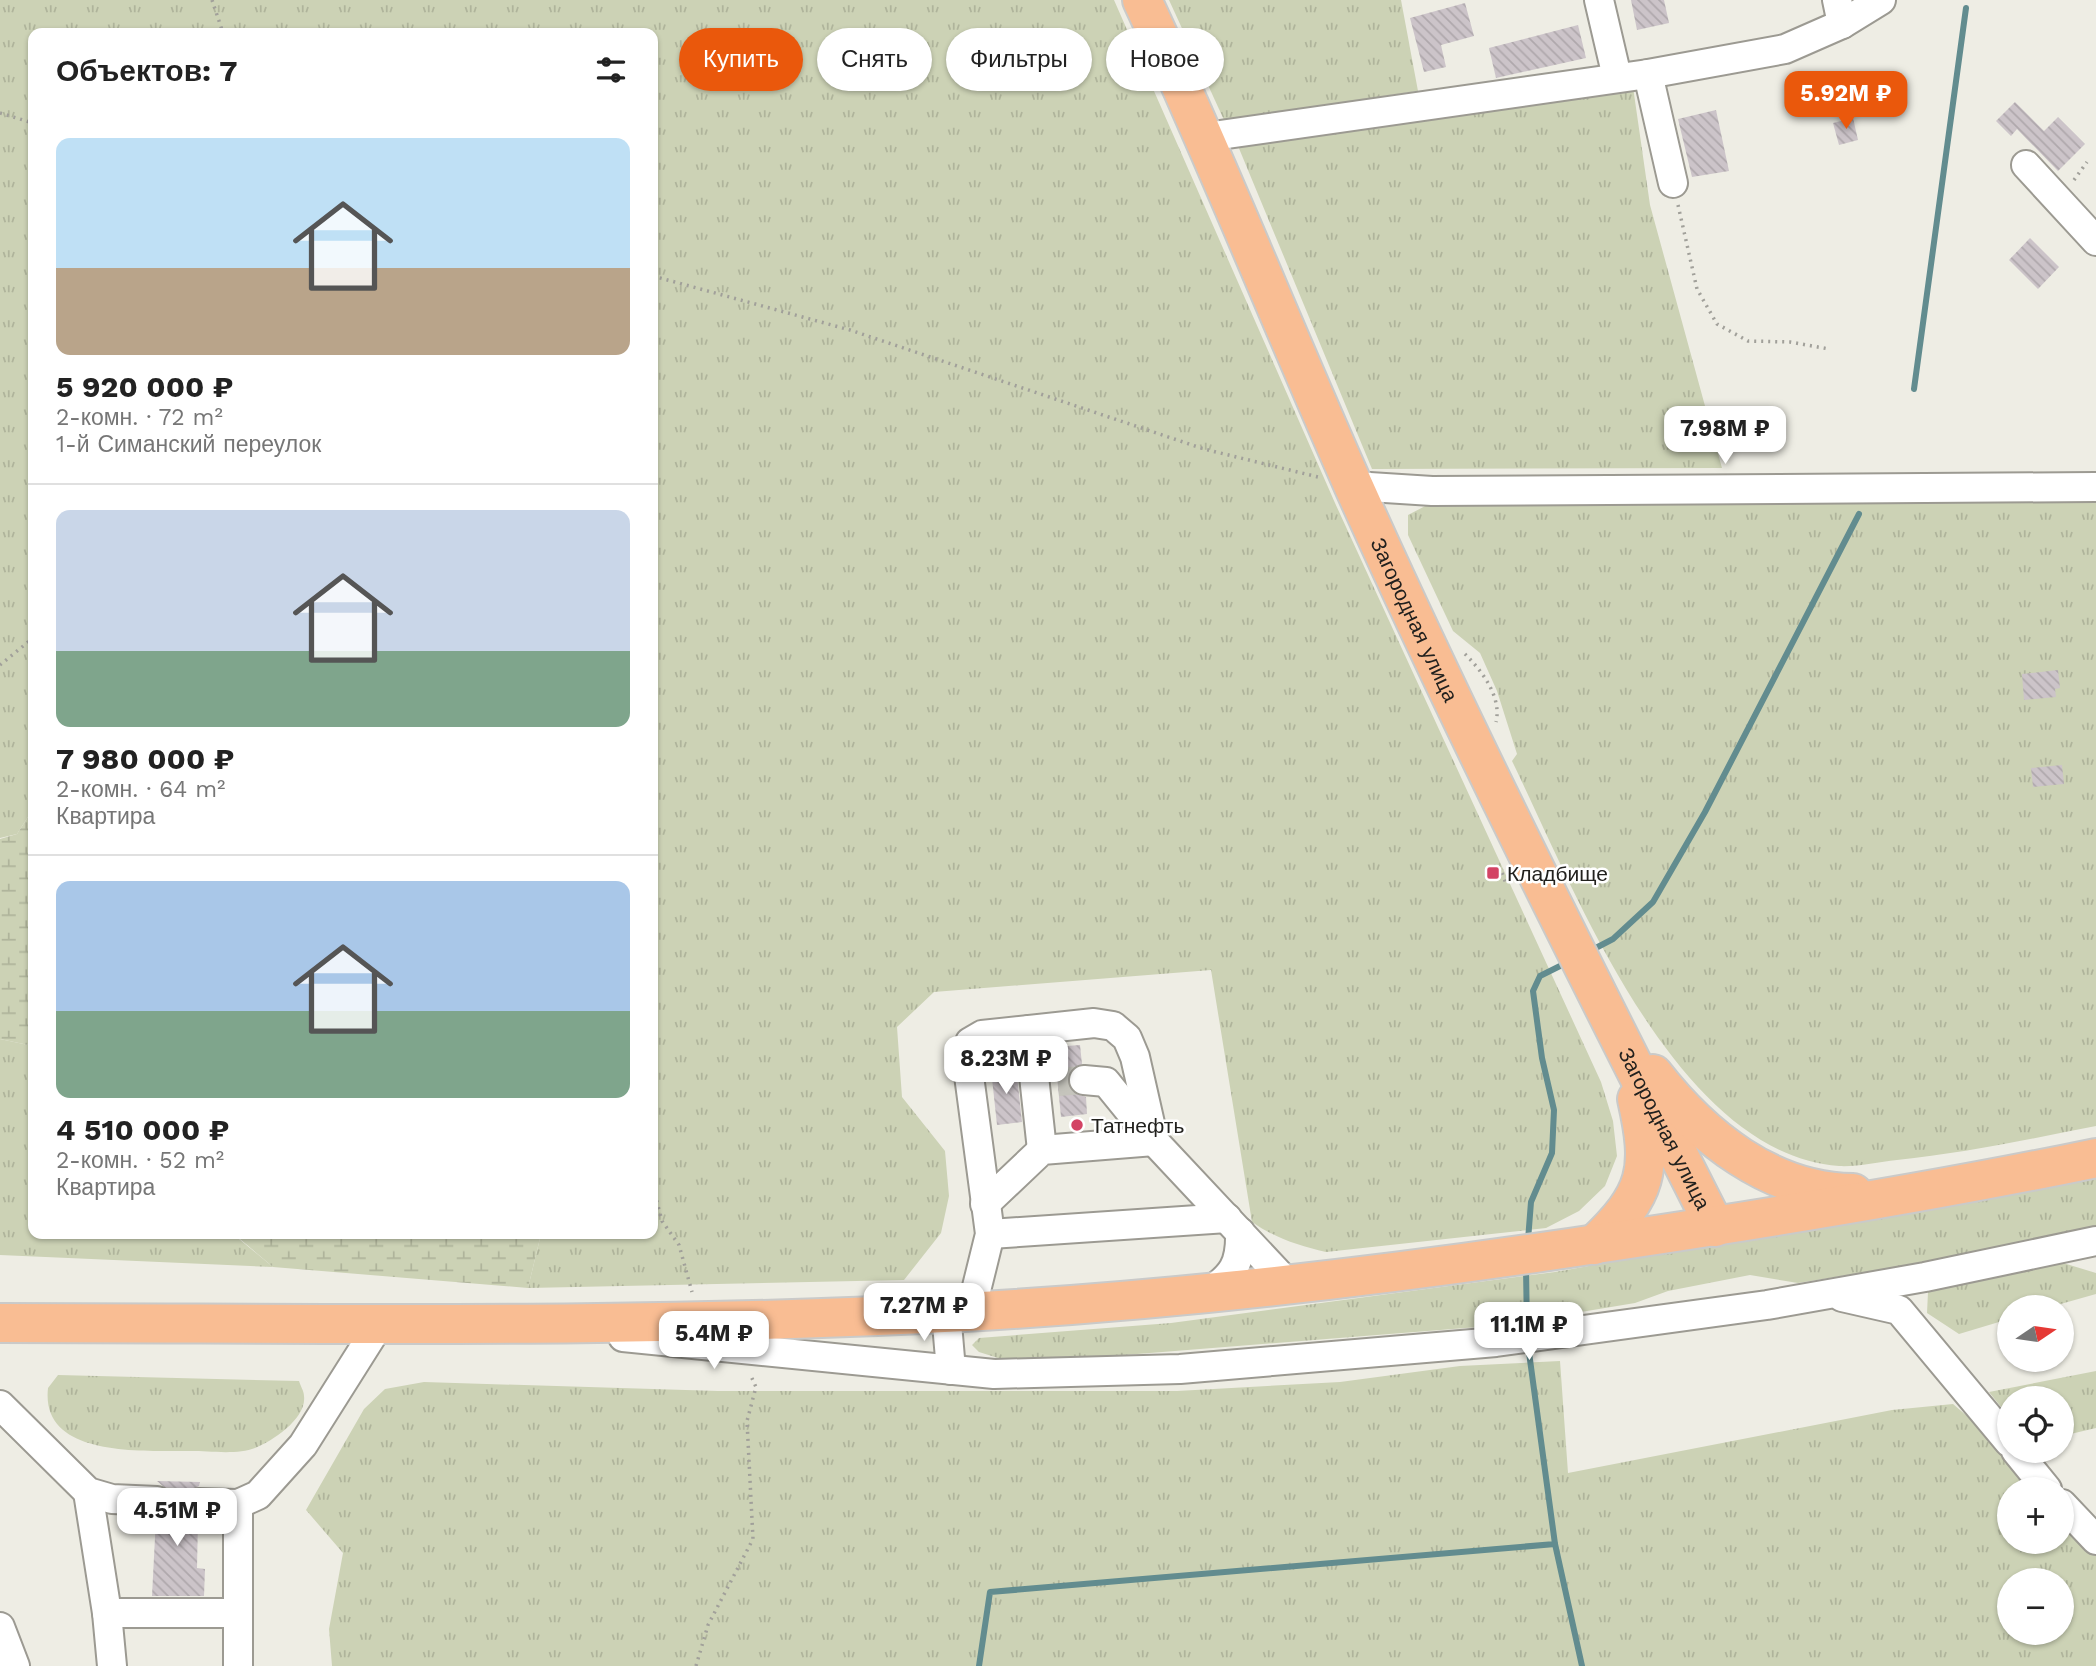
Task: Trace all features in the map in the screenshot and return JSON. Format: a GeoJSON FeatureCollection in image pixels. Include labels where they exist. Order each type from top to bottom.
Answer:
{"type":"FeatureCollection","features":[{"type":"Feature","properties":{"kind":"highway","name":"Загородная улица"},"geometry":{"type":"LineString","coordinates":[[1142,0],[1206,136],[1354,486],[1516,830],[1715,1227]]}},
{"type":"Feature","properties":{"kind":"highway"},"geometry":{"type":"LineString","coordinates":[[1609,1017],[1669,1095],[1705,1131],[1740,1158],[1802,1185],[1844,1193],[1910,1194]]}},
{"type":"Feature","properties":{"kind":"highway"},"geometry":{"type":"LineString","coordinates":[[1594,1245],[1622,1218],[1637,1195],[1646,1166],[1645,1134],[1634,1089],[1609,1017]]}},
{"type":"Feature","properties":{"kind":"highway"},"geometry":{"type":"LineString","coordinates":[[0,1324],[700,1320],[959,1312],[1207,1293],[1290,1286],[1715,1227],[1910,1194],[2096,1158]]}},
{"type":"Feature","properties":{"kind":"street"},"geometry":{"type":"LineString","coordinates":[[1599,0],[1617,77]]}},
{"type":"Feature","properties":{"kind":"street"},"geometry":{"type":"LineString","coordinates":[[1206,136],[1648,74],[1785,49],[1839,12],[1881,0]]}},
{"type":"Feature","properties":{"kind":"street"},"geometry":{"type":"LineString","coordinates":[[1648,74],[1672,183]]}},
{"type":"Feature","properties":{"kind":"street"},"geometry":{"type":"LineString","coordinates":[[2026,165],[2096,241]]}},
{"type":"Feature","properties":{"kind":"street"},"geometry":{"type":"LineString","coordinates":[[1354,486],[1432,491],[2096,488]]}},
{"type":"Feature","properties":{"kind":"street"},"geometry":{"type":"LineString","coordinates":[[951,1370],[959,1312],[990,1234],[966,1053],[970,1042],[982,1035],[1094,1023],[1113,1026],[1127,1038],[1135,1056],[1154,1141]]}},
{"type":"Feature","properties":{"kind":"street"},"geometry":{"type":"LineString","coordinates":[[985,1204],[1042,1150],[1059,1082],[1029,1030]]}},
{"type":"Feature","properties":{"kind":"street"},"geometry":{"type":"LineString","coordinates":[[1059,1082],[1106,1082],[1154,1141],[1290,1286]]}},
{"type":"Feature","properties":{"kind":"street"},"geometry":{"type":"LineString","coordinates":[[1042,1150],[1154,1141]]}},
{"type":"Feature","properties":{"kind":"street"},"geometry":{"type":"LineString","coordinates":[[990,1234],[1234,1225]]}},
{"type":"Feature","properties":{"kind":"street"},"geometry":{"type":"LineString","coordinates":[[1207,1293],[1236,1270],[1241,1254],[1234,1225]]}},
{"type":"Feature","properties":{"kind":"street"},"geometry":{"type":"LineString","coordinates":[[482,1323],[951,1370],[1053,1374],[1180,1370],[1496,1342],[1829,1294],[2096,1241]]}},
{"type":"Feature","properties":{"kind":"street"},"geometry":{"type":"LineString","coordinates":[[1829,1294],[1899,1310],[1997,1428]]}},
{"type":"Feature","properties":{"kind":"street"},"geometry":{"type":"LineString","coordinates":[[199,1503],[238,1504],[258,1495],[303,1445],[380,1323]]}},
{"type":"Feature","properties":{"kind":"street"},"geometry":{"type":"LineString","coordinates":[[0,1405],[88,1492],[111,1499],[157,1501]]}},
{"type":"Feature","properties":{"kind":"street"},"geometry":{"type":"LineString","coordinates":[[2026,1463],[2037,1477]]}},
{"type":"Feature","properties":{"kind":"street"},"geometry":{"type":"LineString","coordinates":[[88,1492],[107,1613],[111,1666]]}},
{"type":"Feature","properties":{"kind":"street"},"geometry":{"type":"LineString","coordinates":[[238,1504],[238,1666]]}},
{"type":"Feature","properties":{"kind":"street"},"geometry":{"type":"LineString","coordinates":[[2074,1517],[2096,1540]]}},
{"type":"Feature","properties":{"kind":"street"},"geometry":{"type":"LineString","coordinates":[[107,1613],[238,1614]]}},
{"type":"Feature","properties":{"kind":"street"},"geometry":{"type":"LineString","coordinates":[[0,1627],[15,1666]]}},
{"type":"Feature","properties":{"kind":"path"},"geometry":{"type":"LineString","coordinates":[[212,0],[221,28]]}},
{"type":"Feature","properties":{"kind":"path"},"geometry":{"type":"LineString","coordinates":[[0,113],[28,121]]}},
{"type":"Feature","properties":{"kind":"path"},"geometry":{"type":"LineString","coordinates":[[1672,183],[1697,289],[1717,324],[1748,341],[1790,342],[1829,349]]}},
{"type":"Feature","properties":{"kind":"path"},"geometry":{"type":"LineString","coordinates":[[658,277],[850,330],[1204,449],[1354,486]]}},
{"type":"Feature","properties":{"kind":"path"},"geometry":{"type":"LineString","coordinates":[[0,665],[28,642]]}},
{"type":"Feature","properties":{"kind":"path"},"geometry":{"type":"LineString","coordinates":[[658,1206],[662,1221],[679,1245],[700,1320]]}},
{"type":"Feature","properties":{"kind":"path"},"geometry":{"type":"LineString","coordinates":[[696,1666],[708,1625],[752,1539],[747,1421],[756,1387],[740,1349]]}},
{"type":"Feature","properties":{"kind":"green space"},"geometry":{"type":"Polygon","coordinates":[[[0,0],[1114,0],[1126,28],[1106,28],[1106,91],[1154,91],[1335,503],[1601,1082],[1613,1121],[1617,1156],[1605,1186],[1579,1211],[1546,1228],[1326,1252],[1278,1237],[1252,1222],[1211,970],[934,992],[897,1027],[902,1097],[945,1151],[949,1196],[941,1233],[904,1280],[528,1288],[540,1239],[658,1239],[658,28],[28,28],[28,817],[17,834],[0,838],[0,0]]]}},
{"type":"Feature","properties":{"kind":"green space"},"geometry":{"type":"Polygon","coordinates":[[[1169,0],[1401,0],[1418,91],[1224,120],[1211,91],[1224,91],[1224,28],[1182,28],[1169,0]]]}},
{"type":"Feature","properties":{"kind":"green space"},"geometry":{"type":"Polygon","coordinates":[[[1633,87],[1650,205],[1722,468],[1372,469],[1238,146],[1633,87]]]}},
{"type":"Feature","properties":{"kind":"green space"},"geometry":{"type":"Polygon","coordinates":[[[2096,498],[2096,1126],[1972,1150],[1853,1166],[1839,1166],[1780,1150],[1727,1116],[1680,1066],[1637,1007],[1599,942],[1512,761],[1517,754],[1497,691],[1480,653],[1453,631],[1408,535],[1408,515],[1431,503],[1942,502],[2096,498]]]}},
{"type":"Feature","properties":{"kind":"green space"},"geometry":{"type":"Polygon","coordinates":[[[28,817],[28,1045],[0,1039],[0,839],[17,834],[28,817]]]}},
{"type":"Feature","properties":{"kind":"green space"},"geometry":{"type":"Polygon","coordinates":[[[0,1039],[28,1045],[28,1239],[239,1239],[273,1267],[0,1255],[0,1039]]]}},
{"type":"Feature","properties":{"kind":"green space"},"geometry":{"type":"Polygon","coordinates":[[[2096,1176],[2096,1228],[1897,1267],[1798,1283],[1750,1275],[1668,1291],[1635,1303],[1503,1325],[1062,1360],[998,1358],[979,1352],[972,1345],[979,1338],[1171,1323],[1555,1272],[2096,1176]]]}},
{"type":"Feature","properties":{"kind":"green space"},"geometry":{"type":"Polygon","coordinates":[[[240,1239],[540,1239],[528,1288],[273,1267],[240,1239]]]}},
{"type":"Feature","properties":{"kind":"green space"},"geometry":{"type":"Polygon","coordinates":[[[2050,1259],[2096,1273],[2096,1294],[2074,1300],[2074,1295],[1997,1295],[1997,1323],[1959,1334],[1927,1313],[1928,1292],[2050,1259]]]}},
{"type":"Feature","properties":{"kind":"green space"},"geometry":{"type":"Polygon","coordinates":[[[1560,1361],[1568,1473],[1892,1410],[1953,1404],[1997,1442],[1997,1463],[2014,1463],[2025,1477],[1997,1477],[1997,1554],[2074,1554],[2074,1534],[2096,1556],[2096,1666],[332,1666],[329,1629],[343,1553],[306,1510],[364,1409],[385,1389],[424,1382],[718,1391],[1177,1391],[1340,1382],[1460,1366],[1560,1361]]]}},
{"type":"Feature","properties":{"kind":"green space"},"geometry":{"type":"Polygon","coordinates":[[[2096,1371],[2096,1428],[2074,1433],[2074,1386],[2020,1386],[2096,1371]]]}},
{"type":"Feature","properties":{"kind":"green space"},"geometry":{"type":"Polygon","coordinates":[[[58,1375],[299,1381],[304,1394],[303,1404],[295,1420],[271,1440],[255,1448],[223,1452],[149,1451],[100,1446],[78,1439],[61,1428],[50,1411],[48,1388],[58,1375]]]}},
{"type":"Feature","properties":{"kind":"green space"},"geometry":{"type":"Polygon","coordinates":[[[1997,1390],[1997,1402],[1989,1392],[1997,1390]]]}},
{"type":"Feature","properties":{"kind":"building"},"geometry":{"type":"Polygon","coordinates":[[[1631,0],[1664,0],[1669,23],[1637,30],[1631,0]]]}},
{"type":"Feature","properties":{"kind":"building"},"geometry":{"type":"Polygon","coordinates":[[[1465,3],[1474,36],[1441,45],[1446,67],[1424,72],[1410,18],[1465,3]]]}},
{"type":"Feature","properties":{"kind":"building"},"geometry":{"type":"Polygon","coordinates":[[[1578,25],[1586,58],[1496,78],[1489,48],[1578,25]]]}},
{"type":"Feature","properties":{"kind":"building"},"geometry":{"type":"Polygon","coordinates":[[[2015,102],[2044,131],[2058,117],[2085,144],[2058,171],[2017,129],[2011,136],[1996,121],[2015,102]]]}},
{"type":"Feature","properties":{"kind":"building"},"geometry":{"type":"Polygon","coordinates":[[[1716,110],[1729,171],[1692,177],[1678,119],[1716,110]]]}},
{"type":"Feature","properties":{"kind":"building"},"geometry":{"type":"Polygon","coordinates":[[[1853,118],[1858,140],[1839,145],[1833,123],[1853,118]]]}},
{"type":"Feature","properties":{"kind":"building"},"geometry":{"type":"Polygon","coordinates":[[[2030,238],[2059,267],[2038,289],[2009,260],[2030,238]]]}},
{"type":"Feature","properties":{"kind":"building"},"geometry":{"type":"Polygon","coordinates":[[[2058,670],[2060,688],[2055,689],[2056,697],[2024,700],[2022,674],[2058,670]]]}},
{"type":"Feature","properties":{"kind":"building"},"geometry":{"type":"Polygon","coordinates":[[[2062,765],[2064,784],[2033,787],[2031,768],[2062,765]]]}},
{"type":"Feature","properties":{"kind":"building"},"geometry":{"type":"Polygon","coordinates":[[[1080,1045],[1082,1064],[1071,1070],[1067,1079],[1074,1093],[1086,1097],[1087,1114],[1061,1117],[1054,1047],[1080,1045]]]}},
{"type":"Feature","properties":{"kind":"building"},"geometry":{"type":"Polygon","coordinates":[[[1016,1066],[1022,1122],[997,1125],[991,1069],[1016,1066]]]}},
{"type":"Feature","properties":{"kind":"building"},"geometry":{"type":"Polygon","coordinates":[[[157,1481],[200,1482],[199,1486],[185,1494],[182,1503],[190,1517],[198,1520],[197,1568],[205,1569],[204,1596],[152,1596],[156,1518],[165,1515],[173,1502],[171,1493],[157,1481]]]}},
{"type":"Feature","properties":{"kind":"waterway"},"geometry":{"type":"LineString","coordinates":[[1914,389],[1966,8]]}},
{"type":"Feature","properties":{"kind":"waterway"},"geometry":{"type":"LineString","coordinates":[[1588,952],[1613,939],[1653,902],[1705,812],[1859,514]]}},
{"type":"Feature","properties":{"kind":"waterway"},"geometry":{"type":"LineString","coordinates":[[1528,1240],[1531,1202],[1552,1153],[1554,1110],[1542,1058],[1533,991],[1540,976],[1566,963]]}},
{"type":"Feature","properties":{"kind":"waterway"},"geometry":{"type":"LineString","coordinates":[[1526,1268],[1527,1331]]}},
{"type":"Feature","properties":{"kind":"waterway"},"geometry":{"type":"LineString","coordinates":[[979,1666],[990,1592],[1555,1544],[1528,1345]]}},
{"type":"Feature","properties":{"kind":"waterway"},"geometry":{"type":"LineString","coordinates":[[1555,1544],[1582,1666]]}},
{"type":"Feature","properties":{"kind":"tunnel"},"geometry":{"type":"LineString","coordinates":[[1058,1082],[1084,1080]]}},
{"type":"Feature","properties":{"kind":"tunnel"},"geometry":{"type":"LineString","coordinates":[[157,1501],[199,1503]]}},
{"type":"Feature","properties":{"kind":"place","name":"Кладбище"},"geometry":{"type":"Point","coordinates":[1493,873]}},
{"type":"Feature","properties":{"kind":"place","name":"Татнефть"},"geometry":{"type":"Point","coordinates":[1077,1125]}}]}
